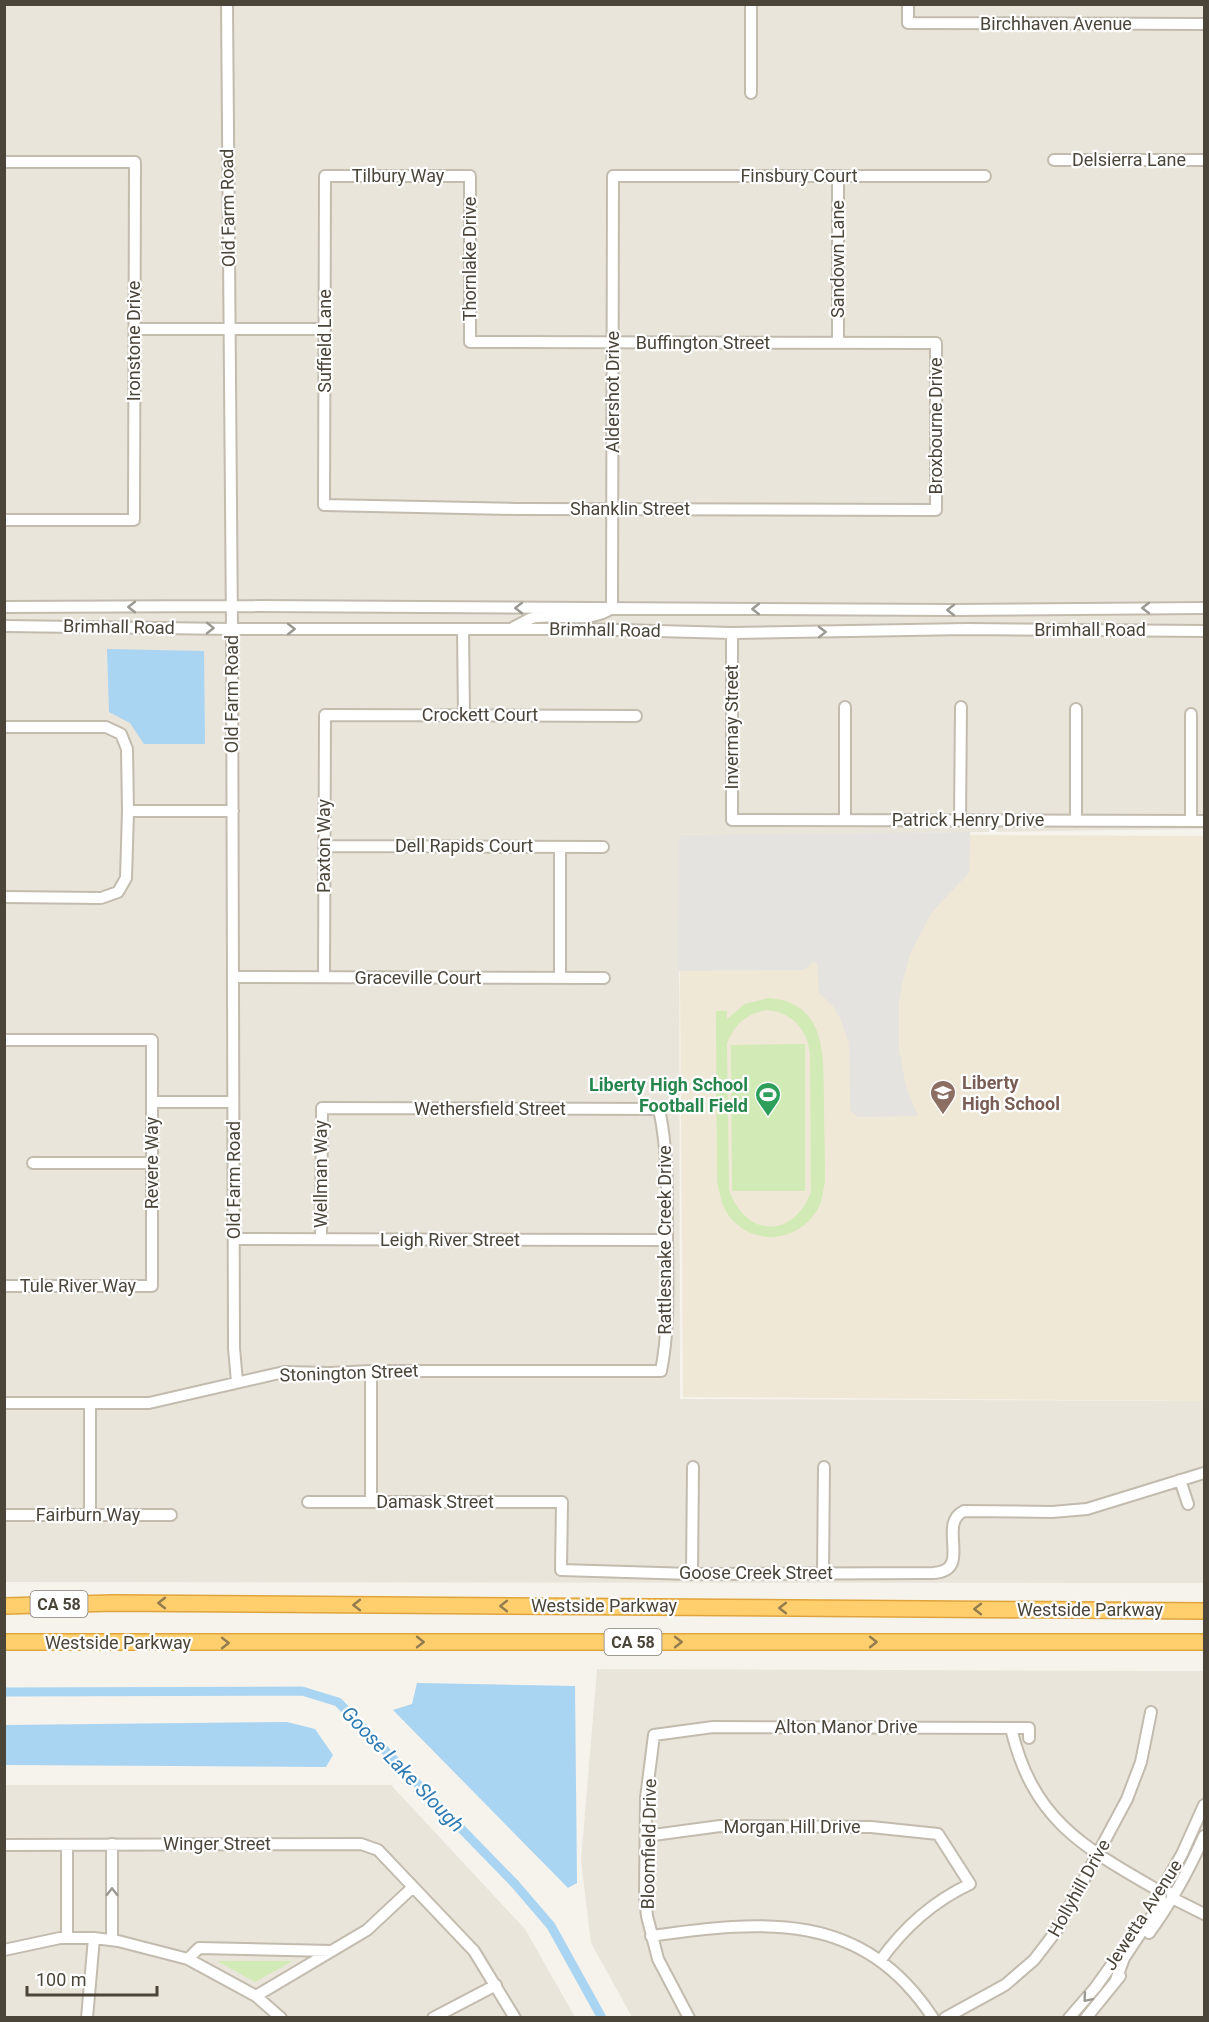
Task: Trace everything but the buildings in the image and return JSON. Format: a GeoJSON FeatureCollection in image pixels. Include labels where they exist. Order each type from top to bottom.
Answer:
{"type":"FeatureCollection","features":[{"type":"Feature","properties":{"kind":"highway"},"geometry":{"type":"LineString","coordinates":[[4,1600],[113,1603]]}},
{"type":"Feature","properties":{"kind":"highway","name":"Westside Parkway"},"geometry":{"type":"LineString","coordinates":[[4,1606],[113,1603],[1204,1611]]}},
{"type":"Feature","properties":{"kind":"highway","name":"Westside Parkway"},"geometry":{"type":"LineString","coordinates":[[4,1644],[1204,1642]]}},
{"type":"Feature","properties":{"kind":"street","name":"Old Farm Road"},"geometry":{"type":"LineString","coordinates":[[227,4],[232,606],[234,1348],[237,1382]]}},
{"type":"Feature","properties":{"kind":"street"},"geometry":{"type":"LineString","coordinates":[[750,4],[751,93]]}},
{"type":"Feature","properties":{"kind":"street","name":"Birchhaven Avenue"},"geometry":{"type":"LineString","coordinates":[[908,4],[908,23],[1204,24]]}},
{"type":"Feature","properties":{"kind":"street","name":"Delsierra Lane"},"geometry":{"type":"LineString","coordinates":[[1054,160],[1204,160]]}},
{"type":"Feature","properties":{"kind":"street","name":"Ironstone Drive"},"geometry":{"type":"LineString","coordinates":[[4,162],[135,162],[134,520],[4,520]]}},
{"type":"Feature","properties":{"kind":"street","name":"Tilbury Way"},"geometry":{"type":"LineString","coordinates":[[325,176],[471,176]]}},
{"type":"Feature","properties":{"kind":"street","name":"Suffield Lane"},"geometry":{"type":"LineString","coordinates":[[324,505],[325,176]]}},
{"type":"Feature","properties":{"kind":"street","name":"Thornlake Drive"},"geometry":{"type":"LineString","coordinates":[[470,342],[471,176]]}},
{"type":"Feature","properties":{"kind":"street","name":"Finsbury Court"},"geometry":{"type":"LineString","coordinates":[[613,176],[985,176]]}},
{"type":"Feature","properties":{"kind":"street","name":"Aldershot Drive"},"geometry":{"type":"LineString","coordinates":[[612,608],[613,176]]}},
{"type":"Feature","properties":{"kind":"street","name":"Sandown Lane"},"geometry":{"type":"LineString","coordinates":[[838,176],[838,343]]}},
{"type":"Feature","properties":{"kind":"street"},"geometry":{"type":"LineString","coordinates":[[134,329],[325,329]]}},
{"type":"Feature","properties":{"kind":"street","name":"Buffington Street"},"geometry":{"type":"LineString","coordinates":[[470,342],[936,343]]}},
{"type":"Feature","properties":{"kind":"street","name":"Broxbourne Drive"},"geometry":{"type":"LineString","coordinates":[[936,343],[936,510]]}},
{"type":"Feature","properties":{"kind":"street","name":"Shanklin Street"},"geometry":{"type":"LineString","coordinates":[[324,505],[936,510]]}},
{"type":"Feature","properties":{"kind":"street","name":"Brimhall Road"},"geometry":{"type":"LineString","coordinates":[[4,607],[954,610],[1204,608]]}},
{"type":"Feature","properties":{"kind":"street"},"geometry":{"type":"LineString","coordinates":[[510,629],[534,617],[587,618],[603,614],[612,608]]}},
{"type":"Feature","properties":{"kind":"street","name":"Brimhall Road"},"geometry":{"type":"LineString","coordinates":[[4,626],[463,628],[732,633],[967,629],[1204,631]]}},
{"type":"Feature","properties":{"kind":"street"},"geometry":{"type":"LineString","coordinates":[[463,628],[464,715]]}},
{"type":"Feature","properties":{"kind":"street","name":"Invermay Street"},"geometry":{"type":"LineString","coordinates":[[732,633],[732,820]]}},
{"type":"Feature","properties":{"kind":"street"},"geometry":{"type":"LineString","coordinates":[[845,707],[845,820]]}},
{"type":"Feature","properties":{"kind":"street"},"geometry":{"type":"LineString","coordinates":[[960,820],[961,707]]}},
{"type":"Feature","properties":{"kind":"street"},"geometry":{"type":"LineString","coordinates":[[1076,709],[1076,821]]}},
{"type":"Feature","properties":{"kind":"street"},"geometry":{"type":"LineString","coordinates":[[1191,714],[1191,821]]}},
{"type":"Feature","properties":{"kind":"street","name":"Crockett Court"},"geometry":{"type":"LineString","coordinates":[[325,715],[636,716]]}},
{"type":"Feature","properties":{"kind":"street","name":"Paxton Way"},"geometry":{"type":"LineString","coordinates":[[324,977],[325,715]]}},
{"type":"Feature","properties":{"kind":"street"},"geometry":{"type":"LineString","coordinates":[[4,727],[106,727],[121,734],[127,749],[128,811],[126,878],[118,892],[101,898],[4,897]]}},
{"type":"Feature","properties":{"kind":"street"},"geometry":{"type":"LineString","coordinates":[[128,811],[233,811]]}},
{"type":"Feature","properties":{"kind":"street","name":"Patrick Henry Drive"},"geometry":{"type":"LineString","coordinates":[[732,820],[1204,821]]}},
{"type":"Feature","properties":{"kind":"street","name":"Dell Rapids Court"},"geometry":{"type":"LineString","coordinates":[[324,846],[603,847]]}},
{"type":"Feature","properties":{"kind":"street"},"geometry":{"type":"LineString","coordinates":[[560,978],[561,847]]}},
{"type":"Feature","properties":{"kind":"street","name":"Graceville Court"},"geometry":{"type":"LineString","coordinates":[[233,977],[604,978]]}},
{"type":"Feature","properties":{"kind":"street","name":"Revere Way"},"geometry":{"type":"LineString","coordinates":[[4,1040],[152,1040],[152,1286]]}},
{"type":"Feature","properties":{"kind":"street"},"geometry":{"type":"LineString","coordinates":[[152,1102],[233,1102]]}},
{"type":"Feature","properties":{"kind":"street","name":"Wethersfield Street"},"geometry":{"type":"LineString","coordinates":[[321,1108],[659,1109]]}},
{"type":"Feature","properties":{"kind":"street","name":"Wellman Way"},"geometry":{"type":"LineString","coordinates":[[321,1108],[321,1239]]}},
{"type":"Feature","properties":{"kind":"street","name":"Rattlesnake Creek Drive"},"geometry":{"type":"LineString","coordinates":[[659,1109],[666,1150],[667,1240],[667,1330],[661,1371]]}},
{"type":"Feature","properties":{"kind":"street"},"geometry":{"type":"LineString","coordinates":[[33,1163],[152,1163]]}},
{"type":"Feature","properties":{"kind":"street","name":"Leigh River Street"},"geometry":{"type":"LineString","coordinates":[[234,1239],[667,1240]]}},
{"type":"Feature","properties":{"kind":"street","name":"Tule River Way"},"geometry":{"type":"LineString","coordinates":[[4,1286],[152,1286]]}},
{"type":"Feature","properties":{"kind":"street"},"geometry":{"type":"LineString","coordinates":[[370,1502],[371,1371]]}},
{"type":"Feature","properties":{"kind":"street","name":"Stonington Street"},"geometry":{"type":"LineString","coordinates":[[4,1403],[149,1402],[284,1372],[661,1371]]}},
{"type":"Feature","properties":{"kind":"street"},"geometry":{"type":"LineString","coordinates":[[90,1404],[90,1515]]}},
{"type":"Feature","properties":{"kind":"street"},"geometry":{"type":"LineString","coordinates":[[692,1574],[693,1467]]}},
{"type":"Feature","properties":{"kind":"street"},"geometry":{"type":"LineString","coordinates":[[823,1574],[824,1467]]}},
{"type":"Feature","properties":{"kind":"street"},"geometry":{"type":"LineString","coordinates":[[1188,1504],[1180,1480],[1204,1473]]}},
{"type":"Feature","properties":{"kind":"street","name":"Goose Creek Street"},"geometry":{"type":"LineString","coordinates":[[561,1570],[692,1574],[933,1573],[944,1571],[949,1567],[954,1556],[953,1525],[959,1513],[970,1510],[1052,1512],[1087,1509],[1180,1480]]}},
{"type":"Feature","properties":{"kind":"street","name":"Damask Street"},"geometry":{"type":"LineString","coordinates":[[308,1502],[562,1502],[561,1570]]}},
{"type":"Feature","properties":{"kind":"street","name":"Fairburn Way"},"geometry":{"type":"LineString","coordinates":[[4,1515],[171,1515]]}},
{"type":"Feature","properties":{"kind":"street","name":"Hollyhill Drive"},"geometry":{"type":"LineString","coordinates":[[945,2018],[1005,1985],[1034,1960],[1057,1930],[1135,1782],[1151,1712]]}},
{"type":"Feature","properties":{"kind":"street","name":"Alton Manor Drive"},"geometry":{"type":"LineString","coordinates":[[654,1735],[713,1727],[1029,1728],[1029,1738]]}},
{"type":"Feature","properties":{"kind":"street"},"geometry":{"type":"LineString","coordinates":[[1011,1728],[1022,1764],[1041,1801],[1066,1830],[1098,1855],[1161,1892],[1160,1904],[1124,1958],[1116,1980]]}},
{"type":"Feature","properties":{"kind":"street","name":"Bloomfield Drive"},"geometry":{"type":"LineString","coordinates":[[654,1735],[646,1798],[645,1896],[651,1935],[666,1978],[689,2018]]}},
{"type":"Feature","properties":{"kind":"street"},"geometry":{"type":"LineString","coordinates":[[1204,1807],[1203,1823],[1173,1886],[1172,1898],[1204,1914]]}},
{"type":"Feature","properties":{"kind":"street","name":"Jewetta Avenue"},"geometry":{"type":"LineString","coordinates":[[1070,2018],[1118,1956],[1161,1892],[1204,1807]]}},
{"type":"Feature","properties":{"kind":"street","name":"Morgan Hill Drive"},"geometry":{"type":"LineString","coordinates":[[646,1836],[720,1826],[871,1827],[938,1834],[970,1884],[934,1904],[918,1917],[891,1944],[880,1961]]}},
{"type":"Feature","properties":{"kind":"street","name":"Jewetta Avenue"},"geometry":{"type":"LineString","coordinates":[[1086,2018],[1116,1980],[1172,1898],[1194,1860],[1204,1836]]}},
{"type":"Feature","properties":{"kind":"street"},"geometry":{"type":"LineString","coordinates":[[112,1844],[112,1940]]}},
{"type":"Feature","properties":{"kind":"street","name":"Winger Street"},"geometry":{"type":"LineString","coordinates":[[4,1845],[361,1844],[378,1850],[474,1951],[515,2018]]}},
{"type":"Feature","properties":{"kind":"street"},"geometry":{"type":"LineString","coordinates":[[67,1845],[67,1938]]}},
{"type":"Feature","properties":{"kind":"street"},"geometry":{"type":"LineString","coordinates":[[256,1996],[368,1930],[413,1887]]}},
{"type":"Feature","properties":{"kind":"street"},"geometry":{"type":"LineString","coordinates":[[651,1935],[727,1926],[788,1927],[816,1932],[844,1942],[880,1961],[913,1991],[933,2018]]}},
{"type":"Feature","properties":{"kind":"street"},"geometry":{"type":"LineString","coordinates":[[4,1950],[67,1938],[112,1940],[188,1959],[256,1996],[281,2018]]}},
{"type":"Feature","properties":{"kind":"street"},"geometry":{"type":"LineString","coordinates":[[87,2018],[94,1938]]}},
{"type":"Feature","properties":{"kind":"street"},"geometry":{"type":"LineString","coordinates":[[188,1959],[199,1948],[331,1951]]}},
{"type":"Feature","properties":{"kind":"street"},"geometry":{"type":"LineString","coordinates":[[433,2018],[496,1984]]}},
{"type":"Feature","properties":{"kind":"shaded area"},"geometry":{"type":"Polygon","coordinates":[[[5,5],[1204,5],[1204,829],[679,836],[680,1399],[1204,1401],[1204,1583],[5,1582],[5,5]]]}},
{"type":"Feature","properties":{"kind":"shaded area"},"geometry":{"type":"Polygon","coordinates":[[[970,832],[969,873],[932,912],[910,954],[903,980],[899,1003],[899,1049],[906,1087],[918,1116],[858,1117],[850,1110],[849,1043],[833,1006],[819,993],[817,963],[813,962],[804,970],[678,971],[679,835],[970,832]]]}},
{"type":"Feature","properties":{"kind":"shaded area","name":"Liberty High School"},"geometry":{"type":"Polygon","coordinates":[[[679,834],[1204,836],[1204,1401],[683,1397],[679,834]]]}},
{"type":"Feature","properties":{"kind":"shaded area"},"geometry":{"type":"Polygon","coordinates":[[[597,1669],[1204,1671],[1204,2017],[632,2017],[591,1943],[581,1860],[597,1669]]]}},
{"type":"Feature","properties":{"kind":"shaded area"},"geometry":{"type":"Polygon","coordinates":[[[4,1785],[391,1785],[525,1929],[575,2017],[5,2017],[4,1785]]]}},
{"type":"Feature","properties":{"kind":"green space"},"geometry":{"type":"Polygon","coordinates":[[[769,998],[788,1002],[802,1010],[812,1021],[822,1051],[825,1181],[822,1197],[818,1209],[807,1222],[786,1235],[774,1237],[761,1236],[739,1226],[724,1208],[717,1182],[716,1011],[727,1011],[727,1019],[745,1004],[769,998]],[[766,1010],[747,1017],[734,1030],[727,1043],[729,1190],[746,1217],[758,1224],[770,1227],[782,1225],[793,1218],[803,1207],[811,1192],[810,1054],[806,1037],[797,1023],[775,1011],[766,1010]]]}},
{"type":"Feature","properties":{"kind":"green space","name":"Liberty High School Football Field"},"geometry":{"type":"Polygon","coordinates":[[[805,1044],[805,1191],[732,1191],[731,1045],[805,1044]]]}},
{"type":"Feature","properties":{"kind":"green space"},"geometry":{"type":"Polygon","coordinates":[[[217,1961],[293,1961],[255,1982],[217,1961]]]}},
{"type":"Feature","properties":{"kind":"water"},"geometry":{"type":"Polygon","coordinates":[[[107,649],[204,651],[205,744],[144,744],[130,723],[109,712],[107,649]]]}},
{"type":"Feature","properties":{"kind":"water"},"geometry":{"type":"Polygon","coordinates":[[[417,1683],[575,1686],[577,1883],[568,1888],[393,1710],[412,1704],[417,1683]]]}},
{"type":"Feature","properties":{"kind":"water"},"geometry":{"type":"Polygon","coordinates":[[[287,1722],[315,1729],[333,1755],[326,1767],[5,1765],[5,1725],[287,1722]]]}},
{"type":"Feature","properties":{"kind":"waterway","name":"Goose Lake Slough"},"geometry":{"type":"LineString","coordinates":[[4,1692],[302,1691],[338,1702],[515,1884],[551,1926],[602,2018]]}},
{"type":"Feature","properties":{"kind":"place","name":"Liberty High School"},"geometry":{"type":"Point","coordinates":[943,1116]}},
{"type":"Feature","properties":{"kind":"place","name":"Liberty High School Football Field"},"geometry":{"type":"Point","coordinates":[768,1118]}}]}
